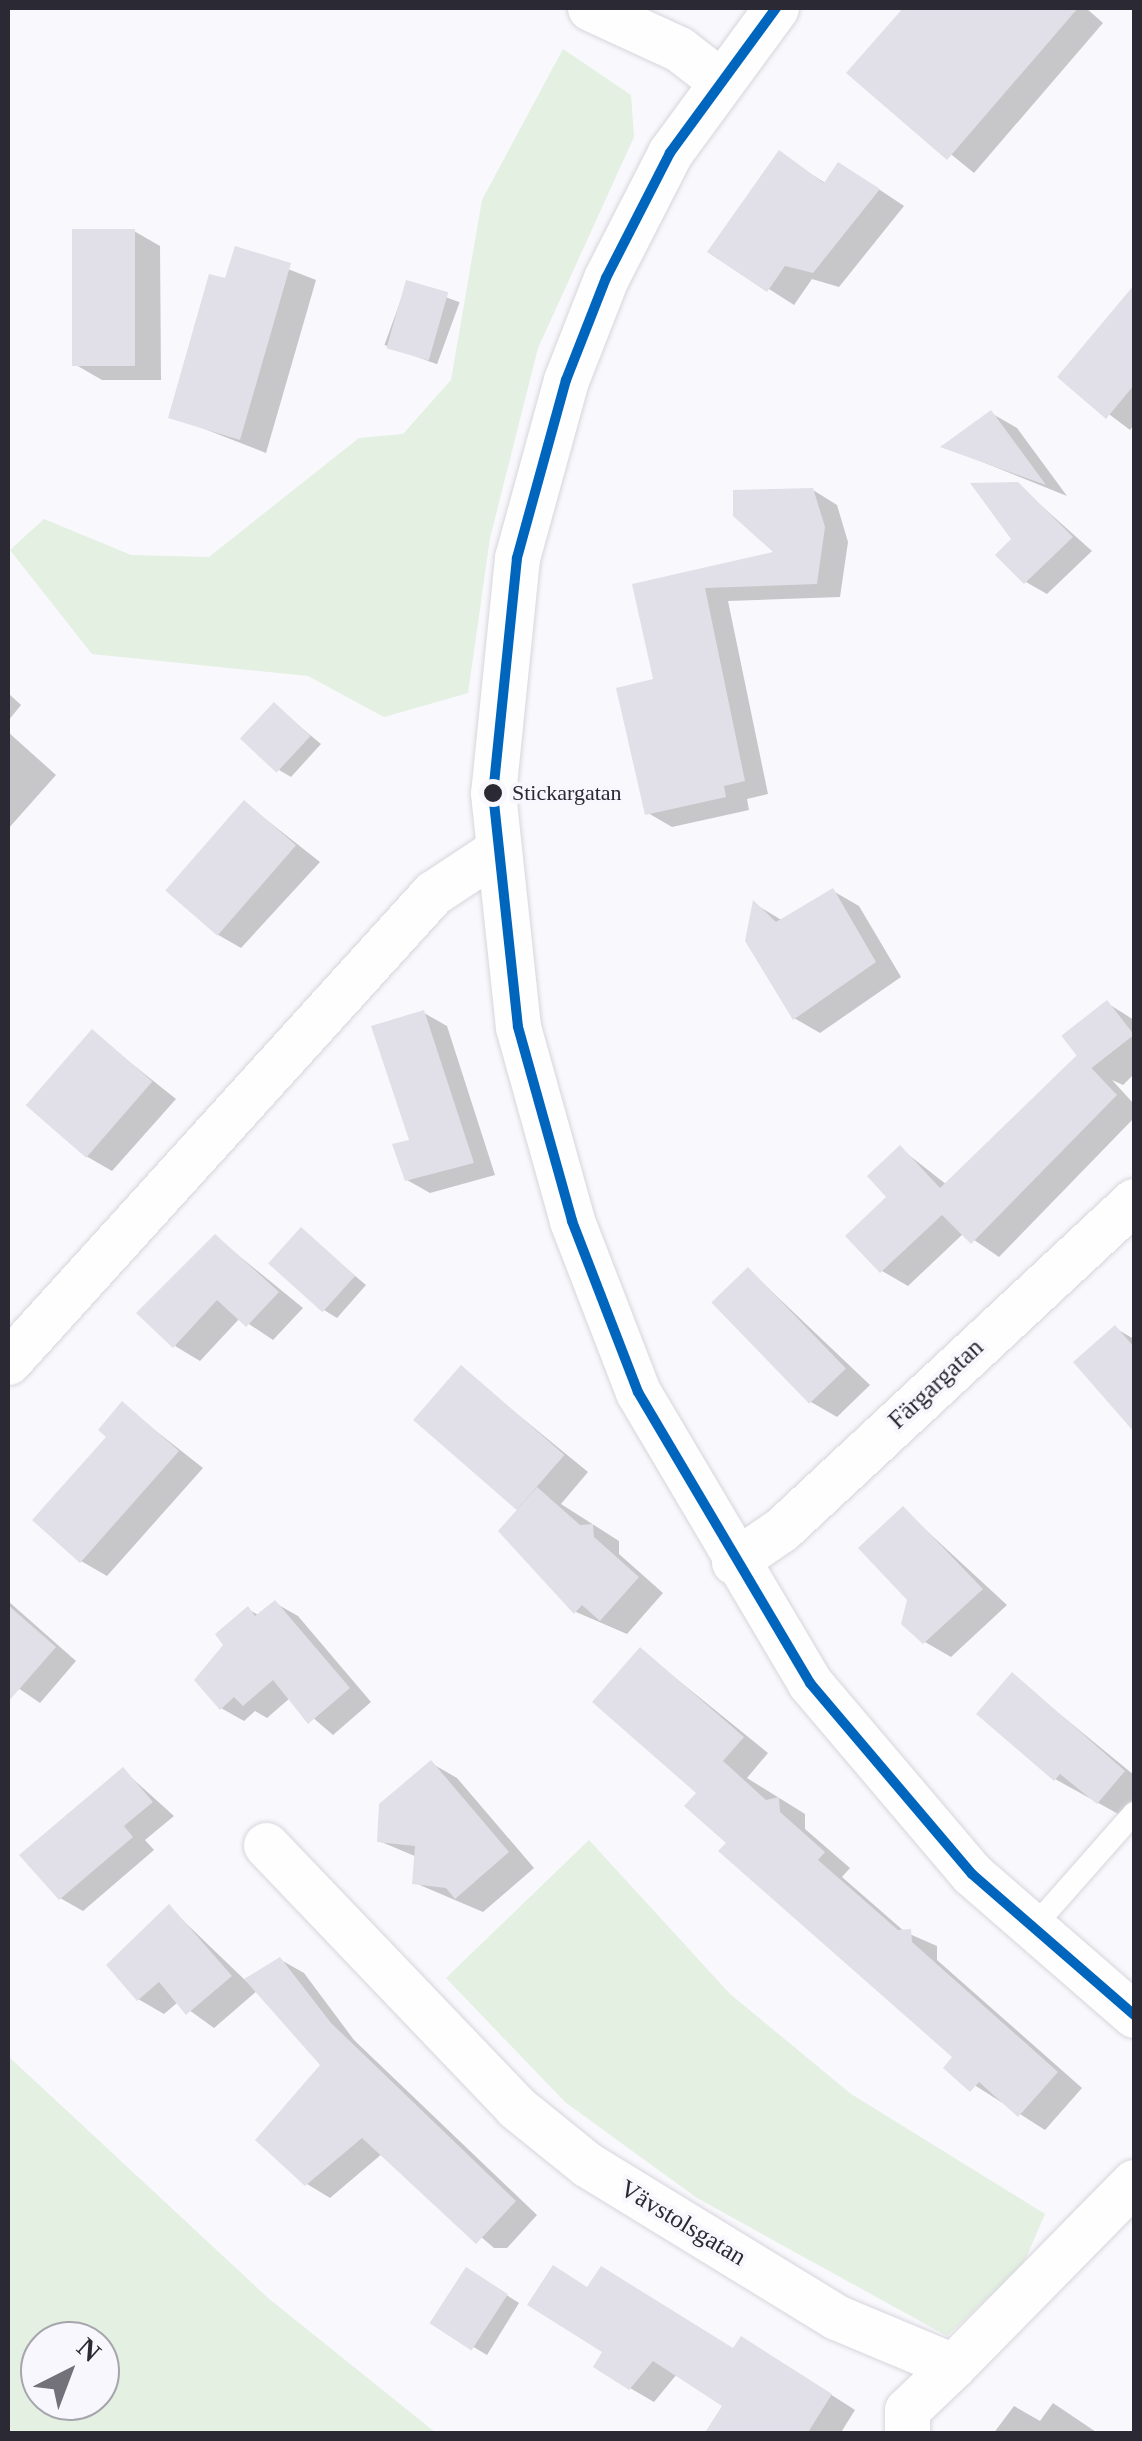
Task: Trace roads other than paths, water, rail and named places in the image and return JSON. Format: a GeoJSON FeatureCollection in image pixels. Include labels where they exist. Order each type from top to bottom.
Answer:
{"type":"FeatureCollection","features":[{"type":"Feature","properties":{"kind":"street"},"geometry":{"type":"LineString","coordinates":[[590,8],[680,49],[719,80]]}},
{"type":"Feature","properties":{"kind":"street"},"geometry":{"type":"LineString","coordinates":[[776,8],[719,80],[670,152],[566,380],[516,558],[495,852],[518,1028],[572,1221],[638,1392],[734,1562],[810,1684],[898,1797],[1030,1932],[1134,2015]]}},
{"type":"Feature","properties":{"kind":"street"},"geometry":{"type":"LineString","coordinates":[[8,1362],[433,893],[495,852]]}},
{"type":"Feature","properties":{"kind":"street","name":"Färgargatan"},"geometry":{"type":"LineString","coordinates":[[734,1562],[782,1529],[1134,1202]]}},
{"type":"Feature","properties":{"kind":"street","name":"Vävstolsgatan"},"geometry":{"type":"LineString","coordinates":[[266,1845],[516,2107],[588,2165],[836,2317],[953,2366]]}},
{"type":"Feature","properties":{"kind":"street"},"geometry":{"type":"LineString","coordinates":[[907,2434],[908,2410],[1134,2182]]}},
{"type":"Feature","properties":{"kind":"lane"},"geometry":{"type":"LineString","coordinates":[[1030,1932],[1134,1813]]}},
{"type":"Feature","properties":{"kind":"place","name":"Stickargatan"},"geometry":{"type":"Point","coordinates":[493,793]}}]}
